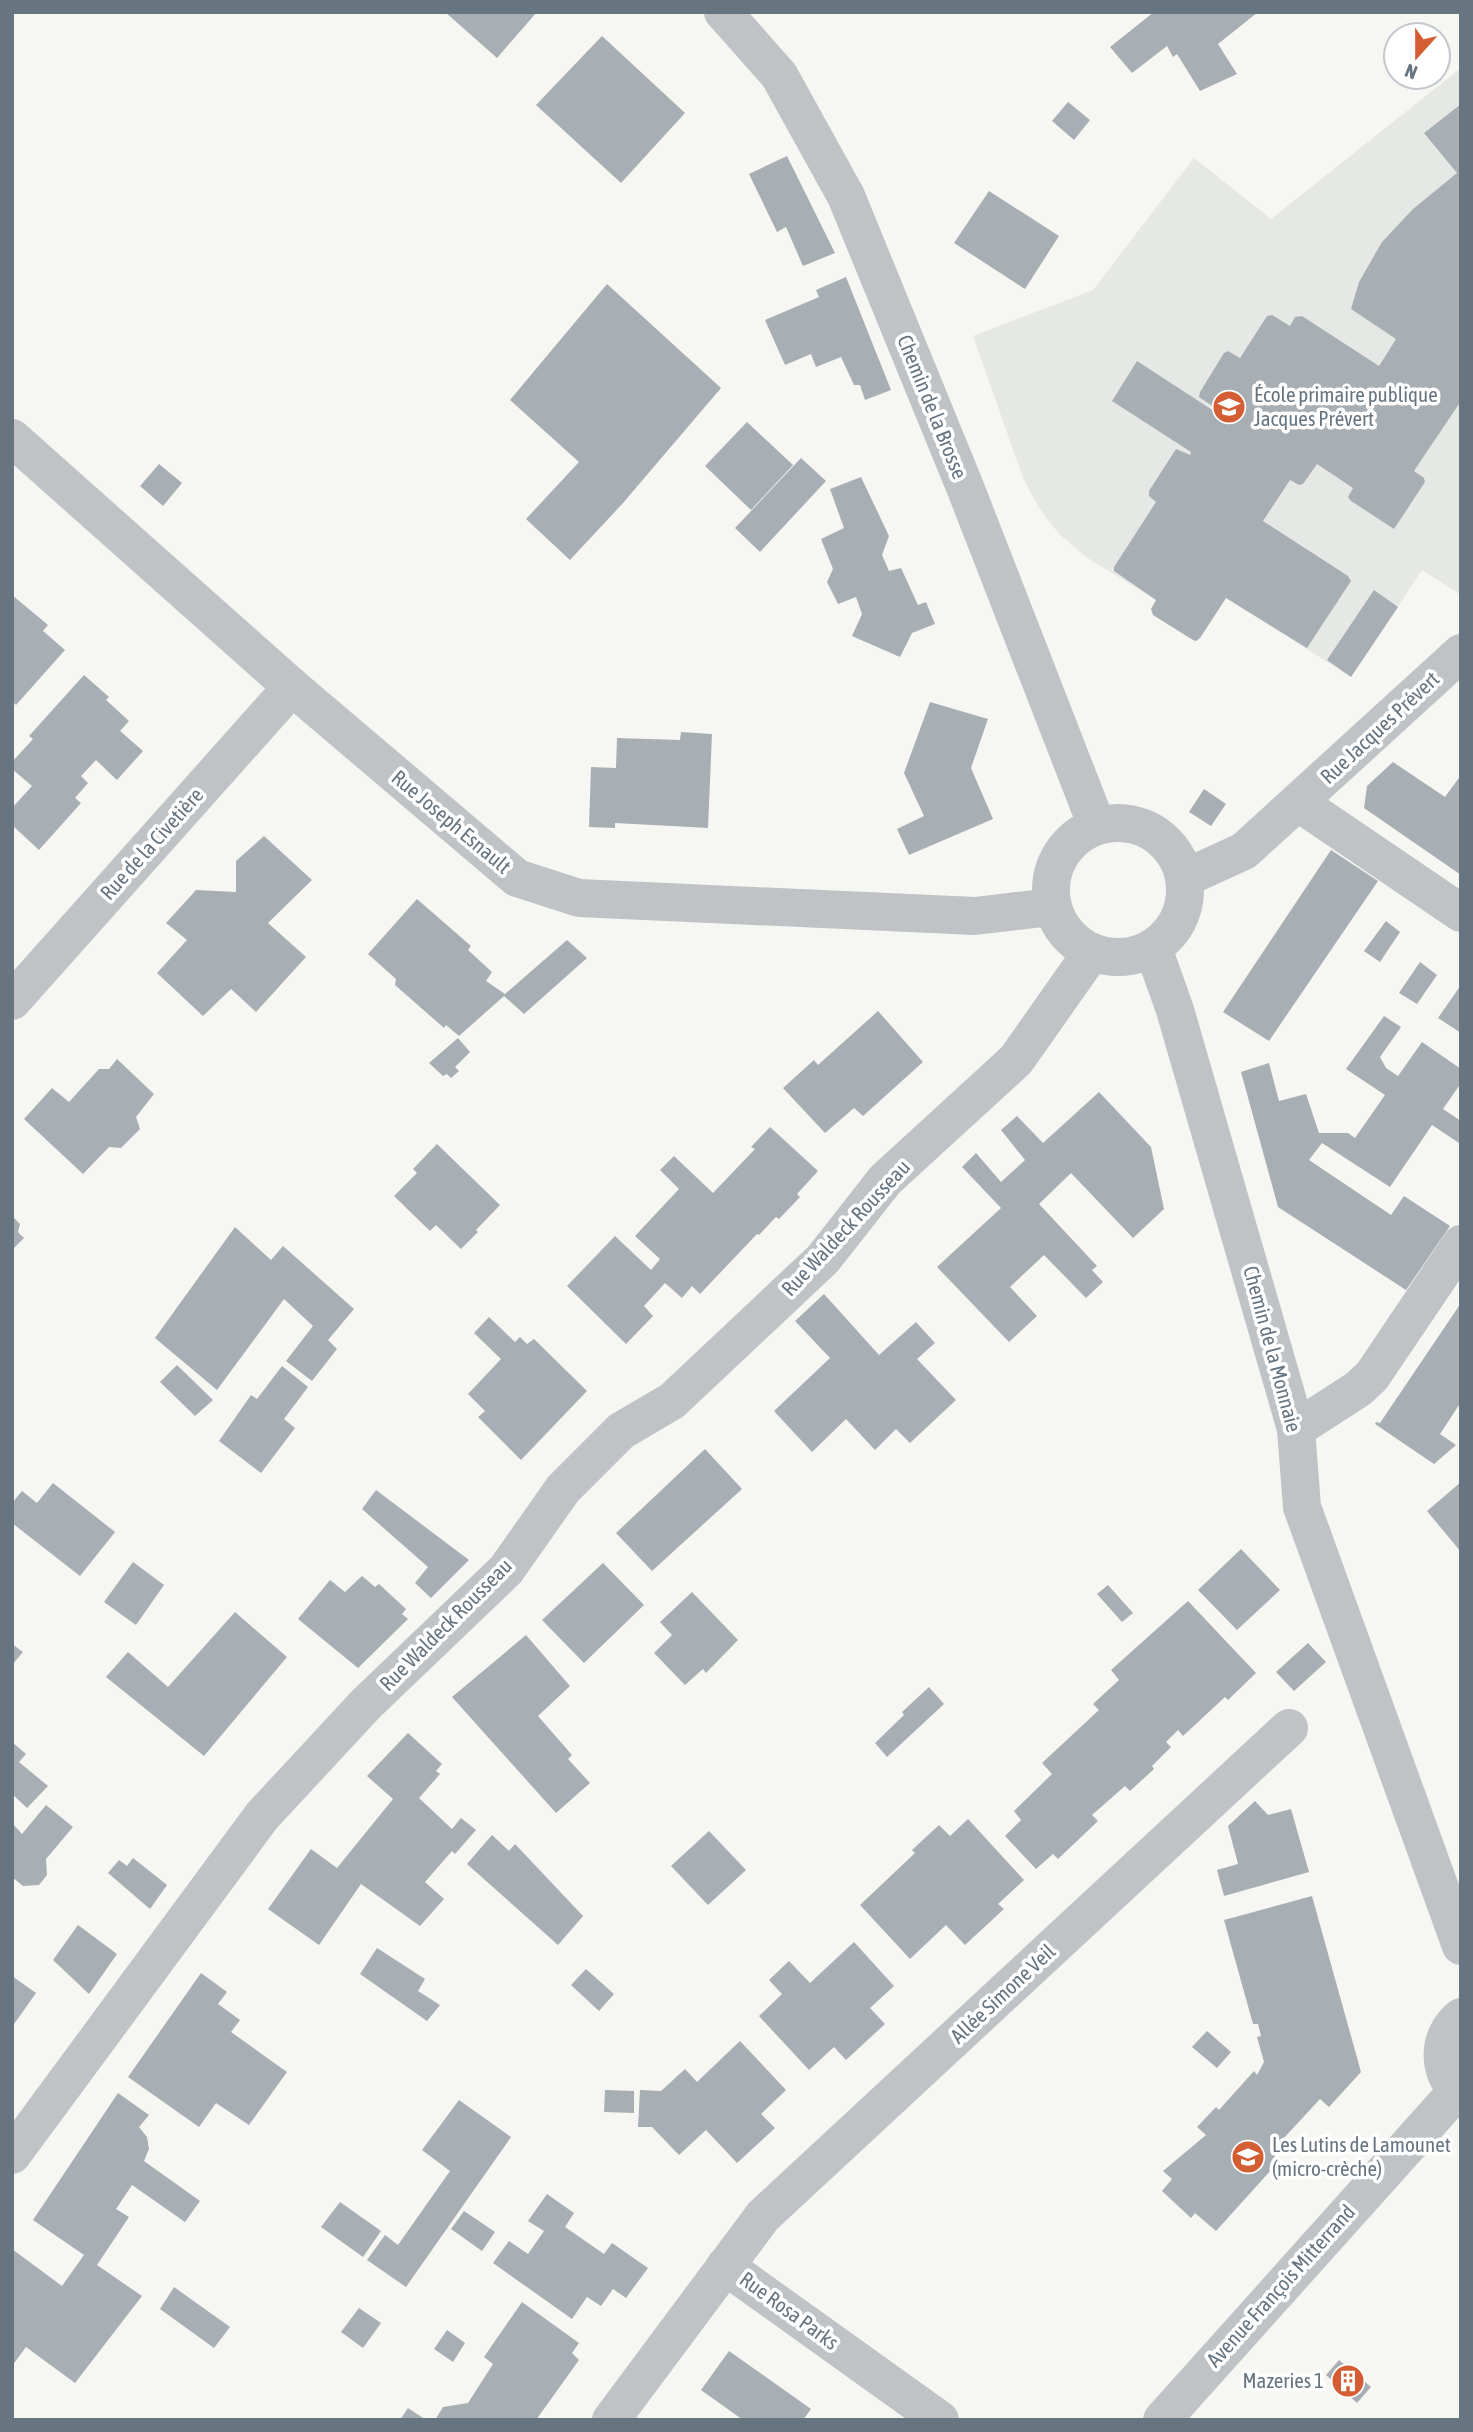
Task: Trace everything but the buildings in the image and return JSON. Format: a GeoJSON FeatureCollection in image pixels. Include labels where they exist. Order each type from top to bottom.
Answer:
{"type":"FeatureCollection","features":[{"type":"Feature","properties":{"kind":"street","name":"Chemin de la Brosse"},"geometry":{"type":"LineString","coordinates":[[723,12],[779,75],[846,196],[965,487],[1097,825]]}},
{"type":"Feature","properties":{"kind":"street","name":"Rue Joseph Esnault"},"geometry":{"type":"LineString","coordinates":[[12,438],[292,687],[517,878],[579,898],[975,916],[1052,907]]}},
{"type":"Feature","properties":{"kind":"street","name":"Rue Jacques Prévert"},"geometry":{"type":"LineString","coordinates":[[1185,878],[1244,851],[1461,653]]}},
{"type":"Feature","properties":{"kind":"street","name":"Rue de la Civetière"},"geometry":{"type":"LineString","coordinates":[[12,1002],[292,687]]}},
{"type":"Feature","properties":{"kind":"street","name":"Rue Jacques Prévert"},"geometry":{"type":"LineString","coordinates":[[1298,803],[1461,913]]}},
{"type":"Feature","properties":{"kind":"street"},"geometry":{"type":"LineString","coordinates":[[1120,822],[1142,827],[1162,839],[1177,856],[1185,878],[1185,898],[1180,918],[1169,934],[1153,948],[1134,956],[1112,958],[1092,952],[1074,942],[1061,926],[1052,907],[1050,887],[1054,867],[1064,849],[1079,835],[1097,825],[1120,822]]}},
{"type":"Feature","properties":{"kind":"street","name":"Chemin de la Monnaie"},"geometry":{"type":"LineString","coordinates":[[1153,948],[1175,1010],[1296,1429],[1302,1507],[1461,1945]]}},
{"type":"Feature","properties":{"kind":"street","name":"Rue Waldeck Rousseau"},"geometry":{"type":"LineString","coordinates":[[12,2155],[262,1816],[366,1704],[506,1570],[562,1489],[621,1431],[672,1401],[813,1269],[886,1180],[1016,1060],[1092,952]]}},
{"type":"Feature","properties":{"kind":"street"},"geometry":{"type":"LineString","coordinates":[[1296,1429],[1358,1390],[1372,1376],[1461,1244]]}},
{"type":"Feature","properties":{"kind":"street","name":"Allée Simone Veil"},"geometry":{"type":"LineString","coordinates":[[725,2266],[763,2216],[1289,1728]]}},
{"type":"Feature","properties":{"kind":"street"},"geometry":{"type":"LineString","coordinates":[[1459,2092],[1448,2078],[1443,2064],[1443,2048],[1447,2033],[1461,2017]]}},
{"type":"Feature","properties":{"kind":"street","name":"Avenue François Mitterrand"},"geometry":{"type":"LineString","coordinates":[[1162,2420],[1459,2092]]}},
{"type":"Feature","properties":{"kind":"street","name":"Rue Rosa Parks"},"geometry":{"type":"LineString","coordinates":[[611,2420],[725,2266],[940,2420]]}},
{"type":"Feature","properties":{"kind":"shaded area","name":"École primaire publique Jacques Prévert"},"geometry":{"type":"Polygon","coordinates":[[[1461,68],[1461,595],[1422,570],[1351,677],[1226,598],[1200,638],[1193,640],[1153,615],[1151,609],[1156,600],[1086,557],[1059,534],[1039,508],[1023,478],[973,336],[1093,290],[1194,158],[1271,219],[1432,91],[1452,91],[1452,75],[1461,68]]]}},
{"type":"Feature","properties":{"kind":"place","name":"École primaire publique Jacques Prévert"},"geometry":{"type":"Point","coordinates":[1229,407]}},
{"type":"Feature","properties":{"kind":"place","name":"Les Lutins de Lamounet (micro-crèche)"},"geometry":{"type":"Point","coordinates":[1248,2157]}},
{"type":"Feature","properties":{"kind":"place","name":"Mazeries 1"},"geometry":{"type":"Point","coordinates":[1348,2381]}}]}
